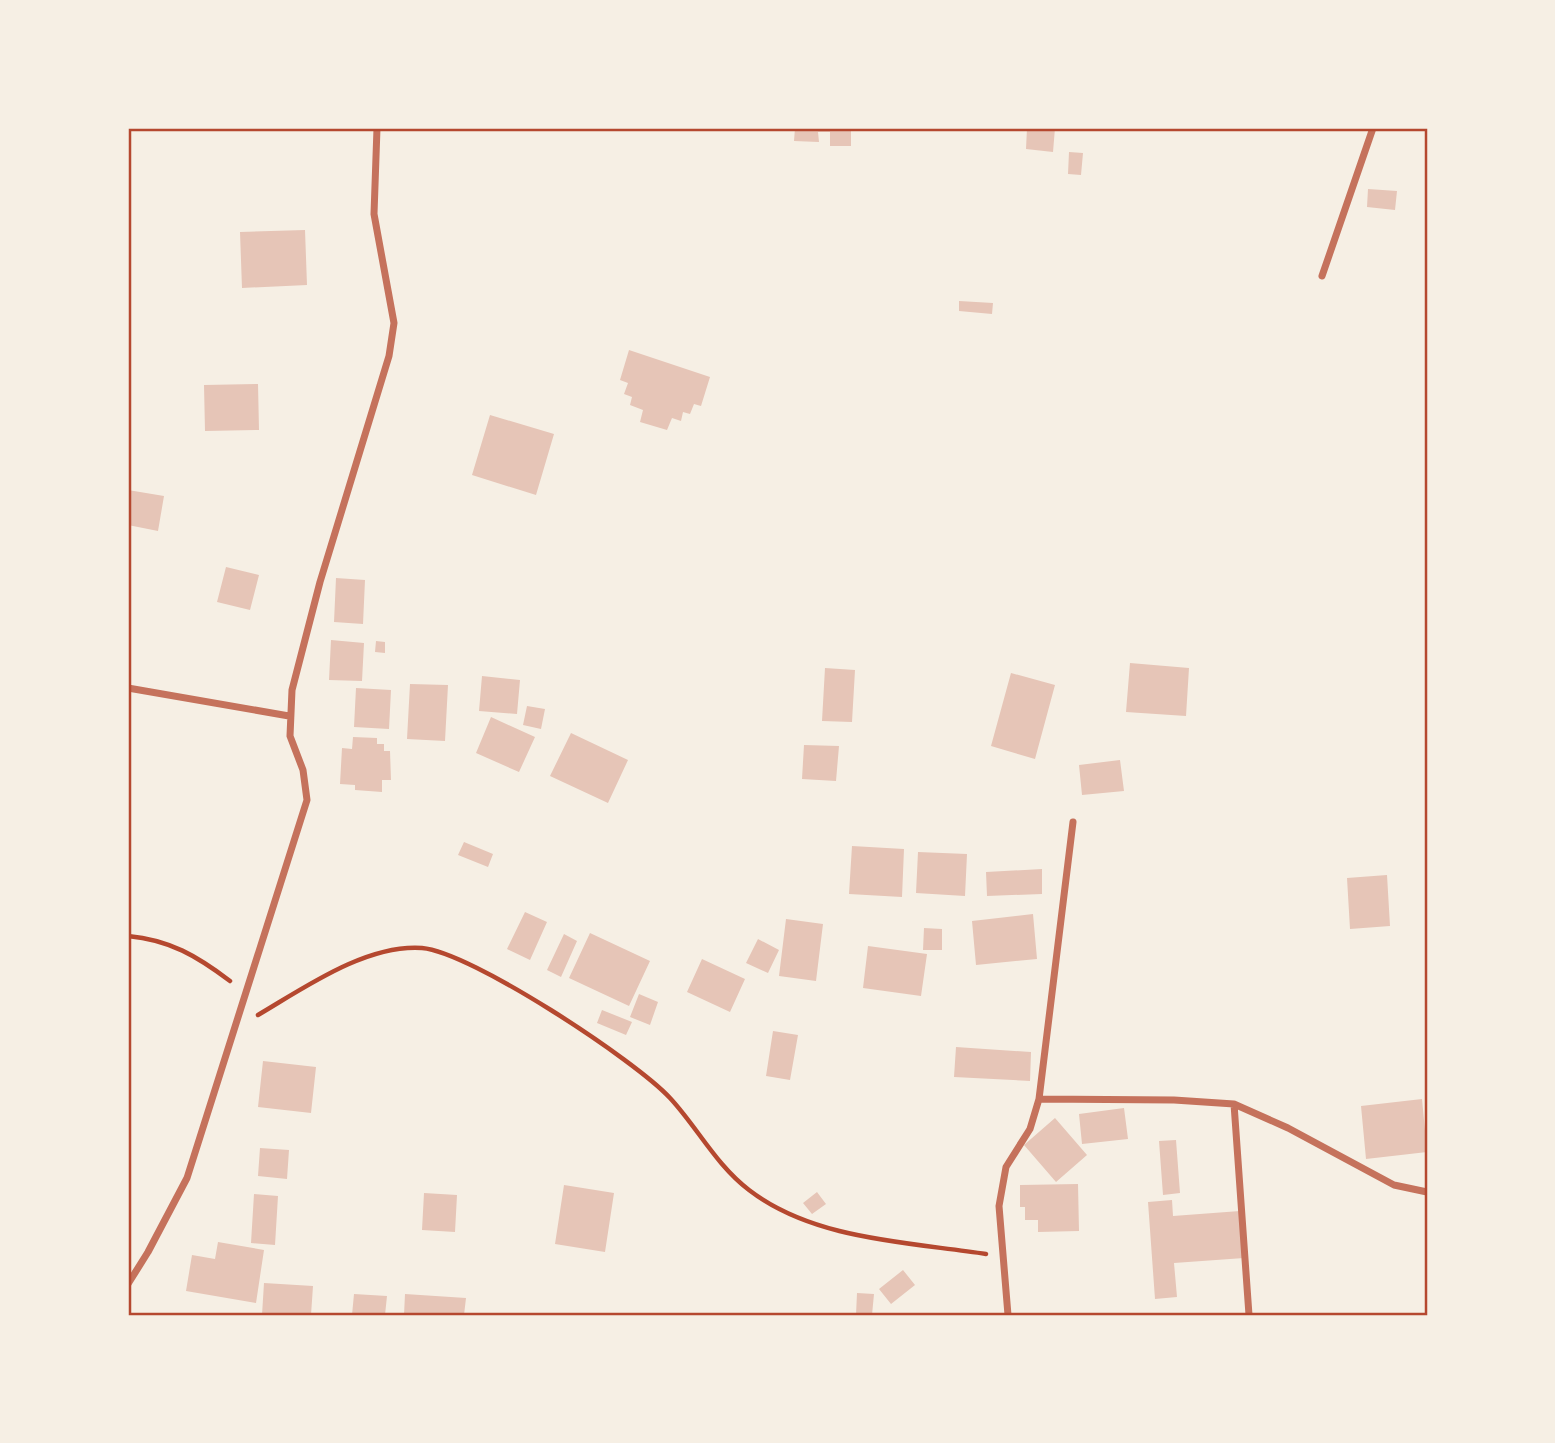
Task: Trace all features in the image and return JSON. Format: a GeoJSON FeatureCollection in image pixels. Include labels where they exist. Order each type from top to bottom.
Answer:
{"type":"FeatureCollection","features":[{"type":"Feature","properties":{"kind":"street"},"geometry":{"type":"LineString","coordinates":[[128,1284],[187,1178],[307,800],[303,770],[290,736],[292,690],[317,596],[389,356],[394,323],[374,214],[377,128]]}},
{"type":"Feature","properties":{"kind":"street"},"geometry":{"type":"LineString","coordinates":[[1322,276],[1373,128]]}},
{"type":"Feature","properties":{"kind":"street"},"geometry":{"type":"LineString","coordinates":[[128,688],[289,716]]}},
{"type":"Feature","properties":{"kind":"street"},"geometry":{"type":"LineString","coordinates":[[1008,1315],[999,1206],[1006,1167],[1030,1129],[1040,1099],[1073,822]]}},
{"type":"Feature","properties":{"kind":"street"},"geometry":{"type":"LineString","coordinates":[[1040,1099],[1174,1100],[1234,1104],[1288,1128],[1394,1185],[1427,1192]]}},
{"type":"Feature","properties":{"kind":"street"},"geometry":{"type":"LineString","coordinates":[[1234,1104],[1249,1315]]}},
{"type":"Feature","properties":{"kind":"path"},"geometry":{"type":"LineString","coordinates":[[128,936],[163,941],[184,949],[245,992]]}},
{"type":"Feature","properties":{"kind":"path"},"geometry":{"type":"LineString","coordinates":[[233,1030],[352,962],[422,948],[453,957],[487,973],[604,1045],[669,1097],[712,1153],[749,1190],[830,1230],[1003,1257]]}},
{"type":"Feature","properties":{"kind":"building"},"geometry":{"type":"Polygon","coordinates":[[[795,128],[851,128],[851,146],[830,146],[830,132],[818,132],[819,142],[794,141],[795,128]]]}},
{"type":"Feature","properties":{"kind":"building"},"geometry":{"type":"Polygon","coordinates":[[[1027,128],[1055,128],[1053,152],[1026,149],[1027,128]]]}},
{"type":"Feature","properties":{"kind":"building"},"geometry":{"type":"Polygon","coordinates":[[[1069,152],[1083,153],[1081,175],[1068,174],[1069,152]]]}},
{"type":"Feature","properties":{"kind":"building"},"geometry":{"type":"Polygon","coordinates":[[[1368,189],[1397,191],[1395,210],[1367,207],[1368,189]]]}},
{"type":"Feature","properties":{"kind":"building"},"geometry":{"type":"Polygon","coordinates":[[[305,230],[307,285],[242,288],[240,232],[305,230]]]}},
{"type":"Feature","properties":{"kind":"building"},"geometry":{"type":"Polygon","coordinates":[[[959,301],[993,303],[992,314],[959,311],[959,301]]]}},
{"type":"Feature","properties":{"kind":"building"},"geometry":{"type":"Polygon","coordinates":[[[629,350],[710,377],[701,406],[694,404],[690,414],[683,412],[681,421],[672,418],[667,430],[640,422],[643,410],[630,405],[632,397],[624,394],[628,383],[620,380],[629,350]]]}},
{"type":"Feature","properties":{"kind":"building"},"geometry":{"type":"Polygon","coordinates":[[[258,384],[259,430],[205,431],[204,385],[258,384]]]}},
{"type":"Feature","properties":{"kind":"building"},"geometry":{"type":"Polygon","coordinates":[[[490,415],[554,434],[536,495],[472,475],[490,415]]]}},
{"type":"Feature","properties":{"kind":"building"},"geometry":{"type":"Polygon","coordinates":[[[128,490],[164,496],[158,531],[128,525],[128,490]]]}},
{"type":"Feature","properties":{"kind":"building"},"geometry":{"type":"Polygon","coordinates":[[[226,567],[259,575],[250,610],[217,602],[226,567]]]}},
{"type":"Feature","properties":{"kind":"building"},"geometry":{"type":"Polygon","coordinates":[[[336,578],[365,580],[363,624],[334,622],[336,578]]]}},
{"type":"Feature","properties":{"kind":"building"},"geometry":{"type":"Polygon","coordinates":[[[331,640],[364,643],[362,681],[329,680],[331,640]]]}},
{"type":"Feature","properties":{"kind":"building"},"geometry":{"type":"Polygon","coordinates":[[[376,641],[385,642],[385,653],[375,652],[376,641]]]}},
{"type":"Feature","properties":{"kind":"building"},"geometry":{"type":"Polygon","coordinates":[[[1130,663],[1189,668],[1186,716],[1126,712],[1130,663]]]}},
{"type":"Feature","properties":{"kind":"building"},"geometry":{"type":"Polygon","coordinates":[[[825,668],[855,670],[852,722],[822,721],[825,668]]]}},
{"type":"Feature","properties":{"kind":"building"},"geometry":{"type":"Polygon","coordinates":[[[1011,673],[1055,685],[1035,759],[991,746],[1011,673]]]}},
{"type":"Feature","properties":{"kind":"building"},"geometry":{"type":"Polygon","coordinates":[[[482,676],[520,680],[517,714],[479,711],[482,676]]]}},
{"type":"Feature","properties":{"kind":"building"},"geometry":{"type":"Polygon","coordinates":[[[410,684],[448,685],[445,741],[407,739],[410,684]]]}},
{"type":"Feature","properties":{"kind":"building"},"geometry":{"type":"Polygon","coordinates":[[[356,688],[391,690],[389,729],[354,727],[356,688]]]}},
{"type":"Feature","properties":{"kind":"building"},"geometry":{"type":"Polygon","coordinates":[[[527,706],[545,709],[541,729],[523,725],[527,706]]]}},
{"type":"Feature","properties":{"kind":"building"},"geometry":{"type":"Polygon","coordinates":[[[491,717],[535,737],[519,772],[476,753],[491,717]]]}},
{"type":"Feature","properties":{"kind":"building"},"geometry":{"type":"Polygon","coordinates":[[[571,733],[628,760],[608,803],[550,776],[571,733]]]}},
{"type":"Feature","properties":{"kind":"building"},"geometry":{"type":"Polygon","coordinates":[[[353,737],[377,738],[377,744],[384,744],[384,751],[390,751],[391,780],[382,780],[382,792],[355,790],[355,785],[340,784],[342,748],[352,749],[353,737]]]}},
{"type":"Feature","properties":{"kind":"building"},"geometry":{"type":"Polygon","coordinates":[[[804,745],[839,746],[836,781],[802,779],[804,745]]]}},
{"type":"Feature","properties":{"kind":"building"},"geometry":{"type":"Polygon","coordinates":[[[1120,760],[1124,791],[1082,795],[1079,765],[1120,760]]]}},
{"type":"Feature","properties":{"kind":"building"},"geometry":{"type":"Polygon","coordinates":[[[464,842],[493,854],[488,867],[458,855],[464,842]]]}},
{"type":"Feature","properties":{"kind":"building"},"geometry":{"type":"Polygon","coordinates":[[[852,846],[904,849],[902,897],[849,894],[852,846]]]}},
{"type":"Feature","properties":{"kind":"building"},"geometry":{"type":"Polygon","coordinates":[[[918,852],[967,854],[965,896],[916,893],[918,852]]]}},
{"type":"Feature","properties":{"kind":"building"},"geometry":{"type":"Polygon","coordinates":[[[1042,869],[1042,894],[987,896],[986,872],[1042,869]]]}},
{"type":"Feature","properties":{"kind":"building"},"geometry":{"type":"Polygon","coordinates":[[[1387,875],[1390,926],[1350,929],[1347,878],[1387,875]]]}},
{"type":"Feature","properties":{"kind":"building"},"geometry":{"type":"Polygon","coordinates":[[[525,912],[547,922],[530,960],[507,949],[525,912]]]}},
{"type":"Feature","properties":{"kind":"building"},"geometry":{"type":"Polygon","coordinates":[[[1033,914],[1037,959],[976,965],[972,921],[1033,914]]]}},
{"type":"Feature","properties":{"kind":"building"},"geometry":{"type":"Polygon","coordinates":[[[786,919],[823,924],[816,981],[779,976],[786,919]]]}},
{"type":"Feature","properties":{"kind":"building"},"geometry":{"type":"Polygon","coordinates":[[[924,928],[942,929],[942,950],[923,950],[924,928]]]}},
{"type":"Feature","properties":{"kind":"building"},"geometry":{"type":"Polygon","coordinates":[[[590,933],[650,961],[629,1006],[569,978],[590,933]]]}},
{"type":"Feature","properties":{"kind":"building"},"geometry":{"type":"Polygon","coordinates":[[[564,934],[577,941],[561,977],[547,970],[564,934]]]}},
{"type":"Feature","properties":{"kind":"building"},"geometry":{"type":"Polygon","coordinates":[[[758,939],[779,950],[768,973],[746,963],[758,939]]]}},
{"type":"Feature","properties":{"kind":"building"},"geometry":{"type":"Polygon","coordinates":[[[868,946],[927,954],[921,996],[863,988],[868,946]]]}},
{"type":"Feature","properties":{"kind":"building"},"geometry":{"type":"Polygon","coordinates":[[[702,959],[745,979],[730,1012],[687,992],[702,959]]]}},
{"type":"Feature","properties":{"kind":"building"},"geometry":{"type":"Polygon","coordinates":[[[639,994],[658,1002],[650,1025],[630,1017],[639,994]]]}},
{"type":"Feature","properties":{"kind":"building"},"geometry":{"type":"Polygon","coordinates":[[[602,1010],[632,1022],[626,1035],[597,1023],[602,1010]]]}},
{"type":"Feature","properties":{"kind":"building"},"geometry":{"type":"Polygon","coordinates":[[[773,1031],[798,1035],[790,1080],[766,1076],[773,1031]]]}},
{"type":"Feature","properties":{"kind":"building"},"geometry":{"type":"Polygon","coordinates":[[[956,1047],[1031,1052],[1030,1081],[954,1077],[956,1047]]]}},
{"type":"Feature","properties":{"kind":"building"},"geometry":{"type":"Polygon","coordinates":[[[263,1061],[316,1067],[311,1113],[258,1107],[263,1061]]]}},
{"type":"Feature","properties":{"kind":"building"},"geometry":{"type":"Polygon","coordinates":[[[1422,1099],[1427,1152],[1366,1159],[1361,1106],[1422,1099]]]}},
{"type":"Feature","properties":{"kind":"building"},"geometry":{"type":"Polygon","coordinates":[[[1124,1108],[1128,1139],[1082,1144],[1079,1114],[1124,1108]]]}},
{"type":"Feature","properties":{"kind":"building"},"geometry":{"type":"Polygon","coordinates":[[[1055,1118],[1087,1155],[1056,1182],[1024,1145],[1055,1118]]]}},
{"type":"Feature","properties":{"kind":"building"},"geometry":{"type":"Polygon","coordinates":[[[1176,1140],[1180,1193],[1163,1195],[1159,1141],[1176,1140]]]}},
{"type":"Feature","properties":{"kind":"building"},"geometry":{"type":"Polygon","coordinates":[[[260,1148],[289,1150],[287,1179],[258,1176],[260,1148]]]}},
{"type":"Feature","properties":{"kind":"building"},"geometry":{"type":"Polygon","coordinates":[[[1078,1184],[1079,1231],[1038,1232],[1038,1220],[1025,1220],[1025,1207],[1020,1207],[1020,1185],[1078,1184]]]}},
{"type":"Feature","properties":{"kind":"building"},"geometry":{"type":"Polygon","coordinates":[[[564,1185],[614,1193],[605,1252],[555,1244],[564,1185]]]}},
{"type":"Feature","properties":{"kind":"building"},"geometry":{"type":"Polygon","coordinates":[[[817,1192],[826,1204],[812,1214],[803,1203],[817,1192]]]}},
{"type":"Feature","properties":{"kind":"building"},"geometry":{"type":"Polygon","coordinates":[[[424,1193],[457,1195],[455,1232],[422,1230],[424,1193]]]}},
{"type":"Feature","properties":{"kind":"building"},"geometry":{"type":"Polygon","coordinates":[[[254,1194],[278,1196],[275,1245],[251,1243],[254,1194]]]}},
{"type":"Feature","properties":{"kind":"building"},"geometry":{"type":"Polygon","coordinates":[[[1172,1200],[1173,1216],[1240,1211],[1244,1258],[1174,1263],[1177,1297],[1155,1299],[1148,1202],[1172,1200]]]}},
{"type":"Feature","properties":{"kind":"building"},"geometry":{"type":"Polygon","coordinates":[[[218,1242],[264,1250],[256,1303],[186,1291],[192,1255],[215,1259],[218,1242]]]}},
{"type":"Feature","properties":{"kind":"building"},"geometry":{"type":"Polygon","coordinates":[[[903,1270],[915,1285],[891,1304],[879,1289],[903,1270]]]}},
{"type":"Feature","properties":{"kind":"building"},"geometry":{"type":"Polygon","coordinates":[[[264,1283],[313,1286],[311,1315],[262,1315],[264,1283]]]}},
{"type":"Feature","properties":{"kind":"building"},"geometry":{"type":"Polygon","coordinates":[[[857,1293],[874,1294],[872,1315],[856,1315],[857,1293]]]}},
{"type":"Feature","properties":{"kind":"building"},"geometry":{"type":"Polygon","coordinates":[[[354,1294],[387,1296],[385,1315],[352,1315],[354,1294]]]}},
{"type":"Feature","properties":{"kind":"building"},"geometry":{"type":"Polygon","coordinates":[[[405,1294],[466,1298],[464,1315],[404,1315],[405,1294]]]}}]}
